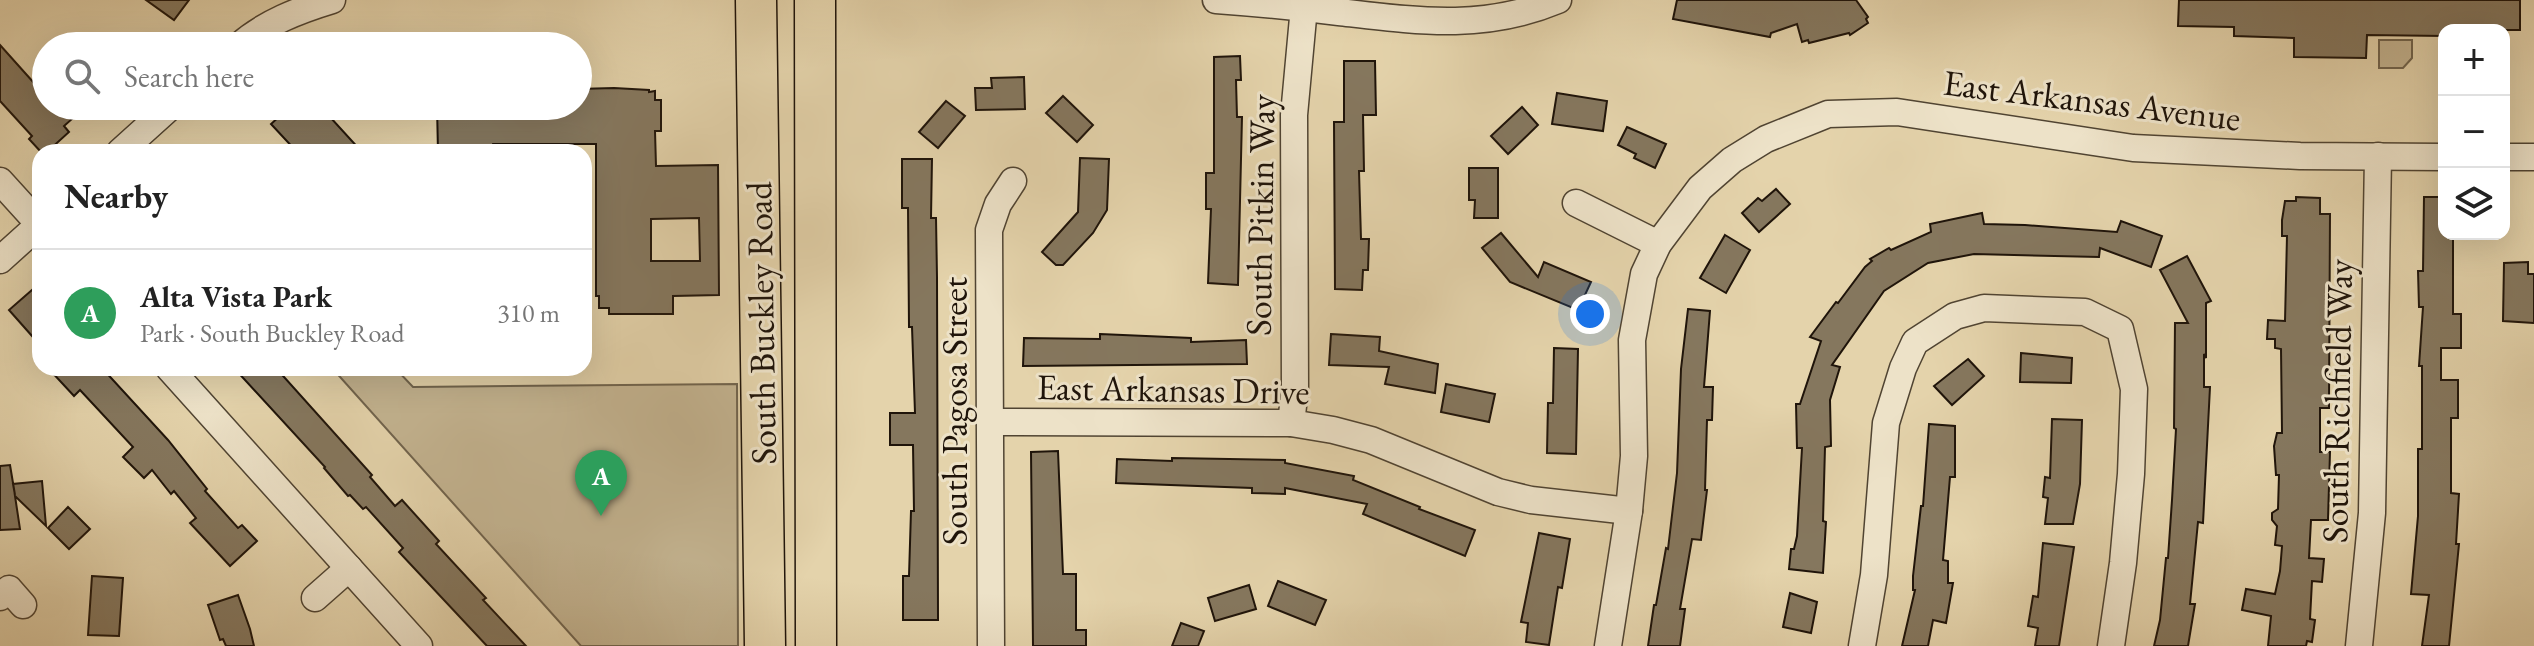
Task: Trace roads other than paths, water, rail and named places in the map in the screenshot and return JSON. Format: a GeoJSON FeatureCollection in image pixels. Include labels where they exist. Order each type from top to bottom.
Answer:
{"type":"FeatureCollection","features":[{"type":"Feature","properties":{"kind":"main road"},"geometry":{"type":"LineString","coordinates":[[758,0],[790,75],[816,174]]}},
{"type":"Feature","properties":{"kind":"main road","name":"South Buckley Road"},"geometry":{"type":"LineString","coordinates":[[758,0],[765,646]]}},
{"type":"Feature","properties":{"kind":"main road","name":"South Buckley Road"},"geometry":{"type":"LineString","coordinates":[[815,0],[816,646]]}},
{"type":"Feature","properties":{"kind":"main road"},"geometry":{"type":"LineString","coordinates":[[763,498],[800,646]]}},
{"type":"Feature","properties":{"kind":"street"},"geometry":{"type":"LineString","coordinates":[[259,32],[303,9],[332,0]]}},
{"type":"Feature","properties":{"kind":"street"},"geometry":{"type":"LineString","coordinates":[[1216,0],[1431,22],[1471,22],[1511,15],[1558,0]]}},
{"type":"Feature","properties":{"kind":"street","name":"South Pitkin Way"},"geometry":{"type":"LineString","coordinates":[[1291,423],[1295,389],[1294,115],[1304,7]]}},
{"type":"Feature","properties":{"kind":"street","name":"East Arkansas Avenue"},"geometry":{"type":"LineString","coordinates":[[1658,244],[1700,188],[1732,160],[1766,139],[1828,114],[1897,112],[2133,148],[2217,154],[2438,157]]}},
{"type":"Feature","properties":{"kind":"street"},"geometry":{"type":"LineString","coordinates":[[129,144],[155,120]]}},
{"type":"Feature","properties":{"kind":"street","name":"South Richfield Way"},"geometry":{"type":"LineString","coordinates":[[2359,646],[2372,513],[2378,156]]}},
{"type":"Feature","properties":{"kind":"street"},"geometry":{"type":"LineString","coordinates":[[2510,157],[2534,157]]}},
{"type":"Feature","properties":{"kind":"street"},"geometry":{"type":"LineString","coordinates":[[0,181],[32,215]]}},
{"type":"Feature","properties":{"kind":"street","name":"South Pagosa Street"},"geometry":{"type":"LineString","coordinates":[[991,646],[989,230],[998,204],[1013,181]]}},
{"type":"Feature","properties":{"kind":"street"},"geometry":{"type":"LineString","coordinates":[[1576,203],[1658,244],[1644,274],[1632,340],[1634,456],[1629,511],[1608,646]]}},
{"type":"Feature","properties":{"kind":"street"},"geometry":{"type":"LineString","coordinates":[[0,260],[32,231]]}},
{"type":"Feature","properties":{"kind":"street"},"geometry":{"type":"LineString","coordinates":[[1862,646],[1874,575],[1886,423],[1903,368],[1915,342],[1955,316],[1984,308],[2085,312],[2120,329],[2134,389],[2134,403],[2123,563],[2111,646]]}},
{"type":"Feature","properties":{"kind":"street"},"geometry":{"type":"LineString","coordinates":[[176,376],[419,646]]}},
{"type":"Feature","properties":{"kind":"street","name":"East Arkansas Drive"},"geometry":{"type":"LineString","coordinates":[[990,422],[1291,423],[1371,440],[1498,492],[1531,500],[1629,511]]}},
{"type":"Feature","properties":{"kind":"street"},"geometry":{"type":"LineString","coordinates":[[315,598],[349,568]]}},
{"type":"Feature","properties":{"kind":"place","name":"Alta Vista Park"},"geometry":{"type":"Point","coordinates":[601,516]}}]}
